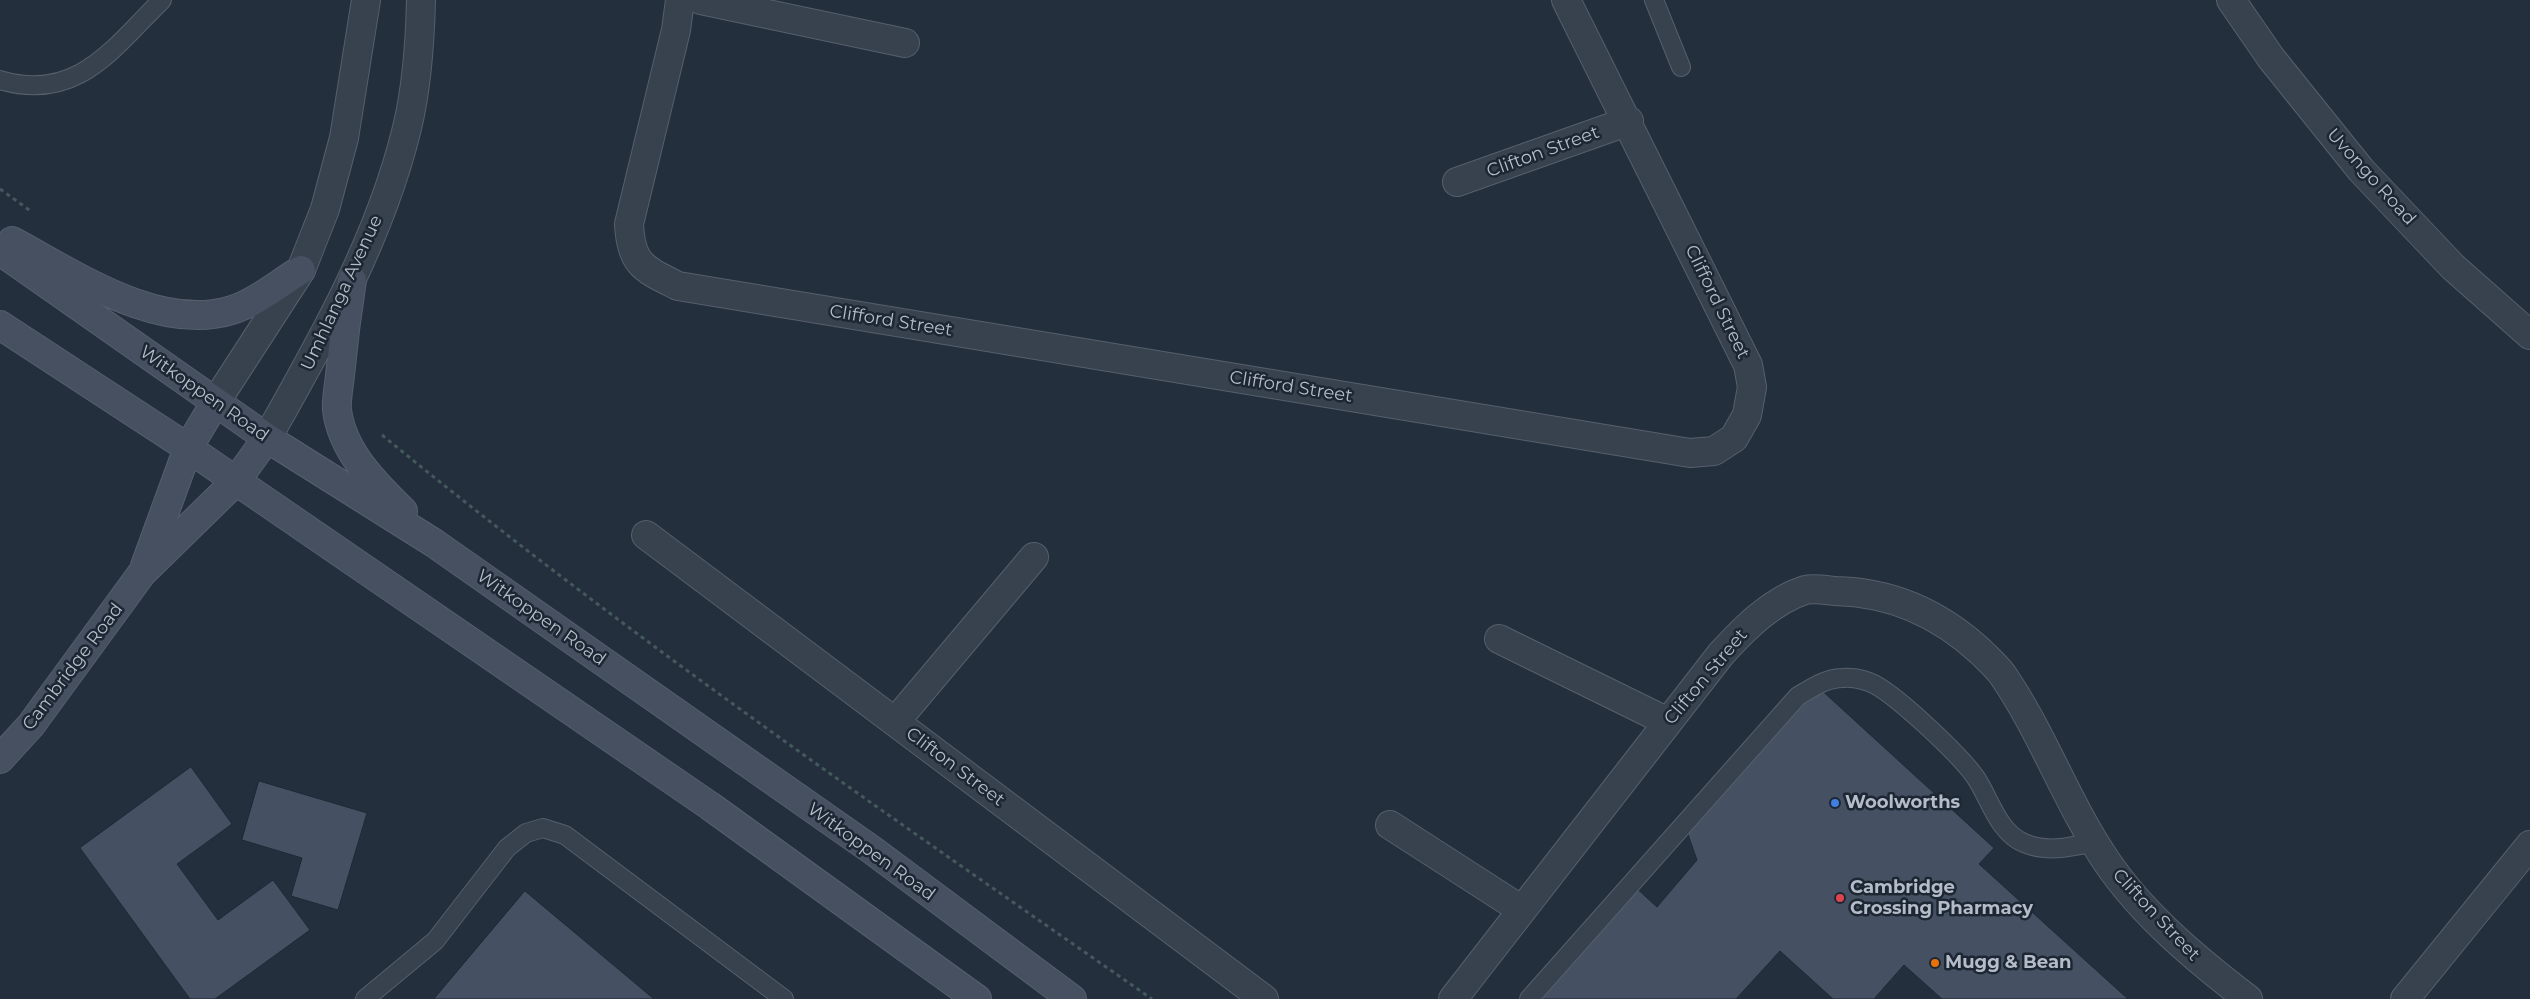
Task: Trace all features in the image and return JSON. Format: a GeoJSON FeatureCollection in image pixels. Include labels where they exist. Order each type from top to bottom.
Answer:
{"type":"FeatureCollection","features":[{"type":"Feature","properties":{"kind":"main road"},"geometry":{"type":"LineString","coordinates":[[0,235],[114,293],[153,308],[184,315],[232,310],[301,270]]}},
{"type":"Feature","properties":{"kind":"main road","name":"Witkoppen Road"},"geometry":{"type":"LineString","coordinates":[[0,251],[267,438],[434,543],[864,845],[1072,999]]}},
{"type":"Feature","properties":{"kind":"main road"},"geometry":{"type":"LineString","coordinates":[[352,280],[337,398],[337,410],[342,427],[356,457],[386,494],[434,543]]}},
{"type":"Feature","properties":{"kind":"main road"},"geometry":{"type":"LineString","coordinates":[[0,325],[188,448],[710,806],[976,999]]}},
{"type":"Feature","properties":{"kind":"main road"},"geometry":{"type":"LineString","coordinates":[[188,448],[215,403]]}},
{"type":"Feature","properties":{"kind":"main road","name":"Umhlanga Avenue"},"geometry":{"type":"LineString","coordinates":[[236,481],[267,438]]}},
{"type":"Feature","properties":{"kind":"main road","name":"Cambridge Road"},"geometry":{"type":"LineString","coordinates":[[142,572],[188,448]]}},
{"type":"Feature","properties":{"kind":"main road","name":"Cambridge Road"},"geometry":{"type":"LineString","coordinates":[[0,759],[31,725],[142,572],[236,481]]}},
{"type":"Feature","properties":{"kind":"street"},"geometry":{"type":"LineString","coordinates":[[215,403],[301,270],[325,209],[344,138],[366,0]]}},
{"type":"Feature","properties":{"kind":"street","name":"Umhlanga Avenue"},"geometry":{"type":"LineString","coordinates":[[267,438],[302,378],[352,280],[381,211],[407,128],[415,77],[421,0]]}},
{"type":"Feature","properties":{"kind":"street","name":"Clifford Street"},"geometry":{"type":"LineString","coordinates":[[680,0],[676,30],[629,224],[630,246],[640,265],[678,286],[1690,453],[1714,451],[1734,438],[1747,415],[1752,387],[1748,364],[1629,121],[1566,0]]}},
{"type":"Feature","properties":{"kind":"street"},"geometry":{"type":"LineString","coordinates":[[701,0],[905,44]]}},
{"type":"Feature","properties":{"kind":"street","name":"Uvongo Road"},"geometry":{"type":"LineString","coordinates":[[2231,0],[2271,58],[2361,170],[2453,267],[2530,335]]}},
{"type":"Feature","properties":{"kind":"street","name":"Clifton Street"},"geometry":{"type":"LineString","coordinates":[[1457,182],[1629,121]]}},
{"type":"Feature","properties":{"kind":"street","name":"Clifton Street"},"geometry":{"type":"LineString","coordinates":[[646,535],[1264,999]]}},
{"type":"Feature","properties":{"kind":"street"},"geometry":{"type":"LineString","coordinates":[[896,722],[1034,557]]}},
{"type":"Feature","properties":{"kind":"street","name":"Clifton Street"},"geometry":{"type":"LineString","coordinates":[[1453,999],[1721,654],[1744,629],[1771,608],[1806,590],[1846,591],[1886,597],[1925,611],[1963,635],[2001,672],[2032,721],[2073,808],[2108,863],[2147,909],[2204,965],[2248,999]]}},
{"type":"Feature","properties":{"kind":"street"},"geometry":{"type":"LineString","coordinates":[[1499,639],[1668,722]]}},
{"type":"Feature","properties":{"kind":"street"},"geometry":{"type":"LineString","coordinates":[[1390,825],[1522,910]]}},
{"type":"Feature","properties":{"kind":"street"},"geometry":{"type":"LineString","coordinates":[[2405,999],[2530,846]]}},
{"type":"Feature","properties":{"kind":"lane"},"geometry":{"type":"LineString","coordinates":[[0,80],[32,84],[53,84],[74,79],[93,68],[162,0]]}},
{"type":"Feature","properties":{"kind":"lane"},"geometry":{"type":"LineString","coordinates":[[1654,0],[1681,68]]}},
{"type":"Feature","properties":{"kind":"lane"},"geometry":{"type":"LineString","coordinates":[[1529,999],[1798,696],[1822,682],[1843,678],[1869,682],[1894,697],[1954,752],[1975,777],[2006,829],[2023,843],[2044,849],[2095,842]]}},
{"type":"Feature","properties":{"kind":"lane"},"geometry":{"type":"LineString","coordinates":[[365,999],[435,941],[507,848],[526,833],[543,828],[565,835],[784,999]]}},
{"type":"Feature","properties":{"kind":"path"},"geometry":{"type":"LineString","coordinates":[[0,189],[39,216]]}},
{"type":"Feature","properties":{"kind":"path"},"geometry":{"type":"LineString","coordinates":[[337,398],[470,507],[760,725],[1152,999]]}},
{"type":"Feature","properties":{"kind":"building"},"geometry":{"type":"Polygon","coordinates":[[[1817,686],[1994,848],[1979,864],[2128,999],[1942,999],[1904,965],[1874,999],[1833,999],[1780,951],[1736,999],[1535,999],[1633,885],[1657,907],[1697,860],[1686,829],[1817,686]]]}},
{"type":"Feature","properties":{"kind":"building"},"geometry":{"type":"Polygon","coordinates":[[[191,767],[232,824],[177,864],[218,920],[273,880],[310,930],[215,999],[190,999],[80,848],[191,767]]]}},
{"type":"Feature","properties":{"kind":"building"},"geometry":{"type":"Polygon","coordinates":[[[259,781],[367,813],[338,910],[291,896],[302,858],[242,840],[259,781]]]}},
{"type":"Feature","properties":{"kind":"building"},"geometry":{"type":"Polygon","coordinates":[[[525,891],[654,999],[434,999],[525,891]]]}},
{"type":"Feature","properties":{"kind":"place","name":"Woolworths"},"geometry":{"type":"Point","coordinates":[1835,803]}},
{"type":"Feature","properties":{"kind":"place","name":"Cambridge Crossing Pharmacy"},"geometry":{"type":"Point","coordinates":[1840,898]}},
{"type":"Feature","properties":{"kind":"place","name":"Mugg & Bean"},"geometry":{"type":"Point","coordinates":[1935,963]}}]}
